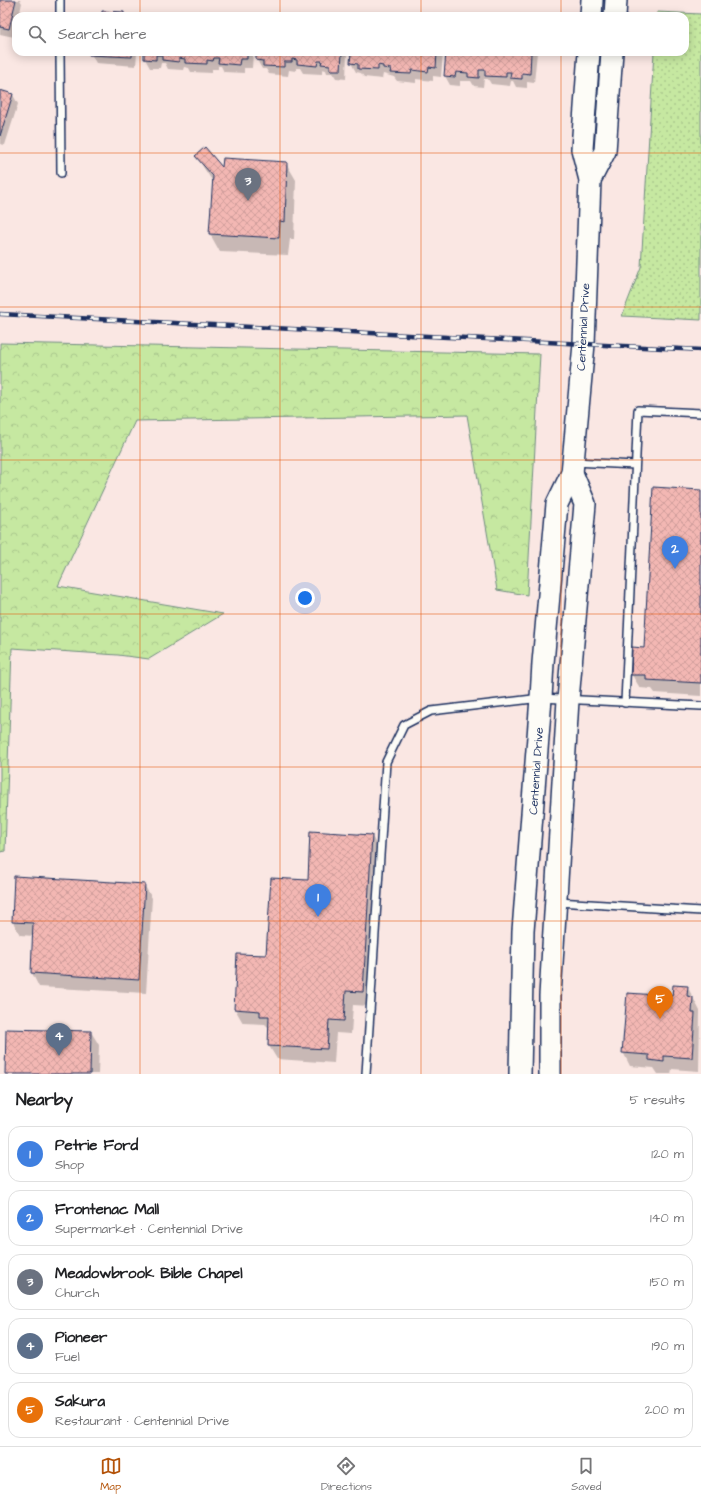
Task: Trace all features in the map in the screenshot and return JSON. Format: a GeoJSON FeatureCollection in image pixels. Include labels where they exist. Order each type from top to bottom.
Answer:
{"type":"FeatureCollection","features":[{"type":"Feature","properties":{"kind":"main road"},"geometry":{"type":"LineString","coordinates":[[591,12],[592,0]]}},
{"type":"Feature","properties":{"kind":"main road"},"geometry":{"type":"LineString","coordinates":[[615,12],[616,0]]}},
{"type":"Feature","properties":{"kind":"main road","name":"Centennial Drive"},"geometry":{"type":"LineString","coordinates":[[520,1074],[523,931],[541,698],[542,663],[557,504],[572,467],[584,344],[590,180],[582,149],[588,56]]}},
{"type":"Feature","properties":{"kind":"main road","name":"Centennial Drive"},"geometry":{"type":"LineString","coordinates":[[590,180],[605,151],[612,56]]}},
{"type":"Feature","properties":{"kind":"main road","name":"Centennial Drive"},"geometry":{"type":"LineString","coordinates":[[550,1074],[550,996],[568,700],[585,504],[572,467]]}},
{"type":"Feature","properties":{"kind":"lane"},"geometry":{"type":"LineString","coordinates":[[60,0],[60,12]]}},
{"type":"Feature","properties":{"kind":"lane"},"geometry":{"type":"LineString","coordinates":[[60,56],[61,173]]}},
{"type":"Feature","properties":{"kind":"lane"},"geometry":{"type":"LineString","coordinates":[[625,703],[638,410],[701,413]]}},
{"type":"Feature","properties":{"kind":"lane"},"geometry":{"type":"LineString","coordinates":[[572,467],[635,465]]}},
{"type":"Feature","properties":{"kind":"lane"},"geometry":{"type":"LineString","coordinates":[[366,1074],[386,762],[404,725],[431,711],[541,698],[701,706]]}},
{"type":"Feature","properties":{"kind":"lane"},"geometry":{"type":"LineString","coordinates":[[556,902],[701,911]]}},
{"type":"Feature","properties":{"kind":"green space"},"geometry":{"type":"Polygon","coordinates":[[[689,13],[701,14],[701,320],[622,316],[641,267],[654,56],[689,56],[689,13]]]}},
{"type":"Feature","properties":{"kind":"green space"},"geometry":{"type":"Polygon","coordinates":[[[0,343],[540,354],[527,595],[497,590],[467,415],[135,421],[58,586],[223,614],[149,659],[118,655],[12,648],[5,851],[0,852],[0,343]]]}},
{"type":"Feature","properties":{"kind":"building"},"geometry":{"type":"Polygon","coordinates":[[[0,0],[16,0],[9,29],[0,27],[0,0]]]}},
{"type":"Feature","properties":{"kind":"building"},"geometry":{"type":"Polygon","coordinates":[[[102,11],[124,12],[102,12],[102,11]]]}},
{"type":"Feature","properties":{"kind":"building"},"geometry":{"type":"Polygon","coordinates":[[[110,56],[132,56],[132,57],[110,56]]]}},
{"type":"Feature","properties":{"kind":"building"},"geometry":{"type":"Polygon","coordinates":[[[144,56],[156,56],[156,60],[144,59],[144,56]]]}},
{"type":"Feature","properties":{"kind":"building"},"geometry":{"type":"Polygon","coordinates":[[[162,56],[247,56],[247,59],[240,59],[239,65],[218,63],[219,58],[214,58],[213,61],[207,60],[207,64],[185,63],[185,59],[179,58],[179,62],[162,60],[162,56]]]}},
{"type":"Feature","properties":{"kind":"building"},"geometry":{"type":"Polygon","coordinates":[[[256,56],[342,56],[341,70],[330,70],[330,65],[321,64],[322,61],[318,61],[317,66],[297,64],[297,60],[292,59],[292,62],[284,62],[284,67],[263,66],[263,61],[256,60],[256,56]]]}},
{"type":"Feature","properties":{"kind":"building"},"geometry":{"type":"Polygon","coordinates":[[[351,56],[437,56],[436,68],[429,67],[428,72],[412,70],[411,74],[390,73],[391,69],[383,68],[383,66],[378,65],[378,70],[358,69],[358,64],[350,63],[351,56]]]}},
{"type":"Feature","properties":{"kind":"building"},"geometry":{"type":"Polygon","coordinates":[[[446,56],[531,56],[530,74],[522,73],[522,79],[510,78],[511,72],[506,72],[506,77],[485,76],[485,70],[479,70],[479,78],[468,77],[468,73],[456,72],[455,77],[444,76],[446,56]]]}},
{"type":"Feature","properties":{"kind":"building"},"geometry":{"type":"Polygon","coordinates":[[[0,90],[13,94],[0,136],[0,90]]]}},
{"type":"Feature","properties":{"kind":"building"},"geometry":{"type":"Polygon","coordinates":[[[205,147],[222,167],[223,158],[287,162],[285,222],[280,221],[279,238],[209,234],[213,176],[195,156],[205,147]]]}},
{"type":"Feature","properties":{"kind":"building"},"geometry":{"type":"Polygon","coordinates":[[[653,487],[701,490],[701,683],[646,680],[646,675],[631,675],[632,647],[644,648],[653,487]]]}},
{"type":"Feature","properties":{"kind":"building"},"geometry":{"type":"Polygon","coordinates":[[[310,831],[372,835],[363,992],[346,991],[344,1021],[329,1020],[327,1049],[268,1046],[269,1016],[260,1016],[260,1011],[234,1009],[237,954],[266,955],[271,878],[308,880],[310,831]]]}},
{"type":"Feature","properties":{"kind":"building"},"geometry":{"type":"Polygon","coordinates":[[[14,876],[145,884],[139,980],[31,973],[33,923],[12,922],[14,876]]]}},
{"type":"Feature","properties":{"kind":"building"},"geometry":{"type":"Polygon","coordinates":[[[673,985],[688,986],[687,996],[693,997],[692,1013],[695,1013],[692,1058],[664,1056],[664,1062],[649,1060],[649,1055],[622,1053],[627,993],[672,996],[673,985]]]}},
{"type":"Feature","properties":{"kind":"building"},"geometry":{"type":"Polygon","coordinates":[[[6,1029],[91,1031],[90,1074],[5,1074],[6,1029]]]}},
{"type":"Feature","properties":{"kind":"railway"},"geometry":{"type":"LineString","coordinates":[[0,314],[701,350]]}},
{"type":"Feature","properties":{"kind":"place","name":"Meadowbrook Bible Chapel"},"geometry":{"type":"Point","coordinates":[248,201]}},
{"type":"Feature","properties":{"kind":"place","name":"Frontenac Mall"},"geometry":{"type":"Point","coordinates":[675,569]}},
{"type":"Feature","properties":{"kind":"place","name":"Petrie Ford"},"geometry":{"type":"Point","coordinates":[318,917]}},
{"type":"Feature","properties":{"kind":"place","name":"Sakura"},"geometry":{"type":"Point","coordinates":[660,1019]}},
{"type":"Feature","properties":{"kind":"place","name":"Pioneer"},"geometry":{"type":"Point","coordinates":[59,1056]}}]}
